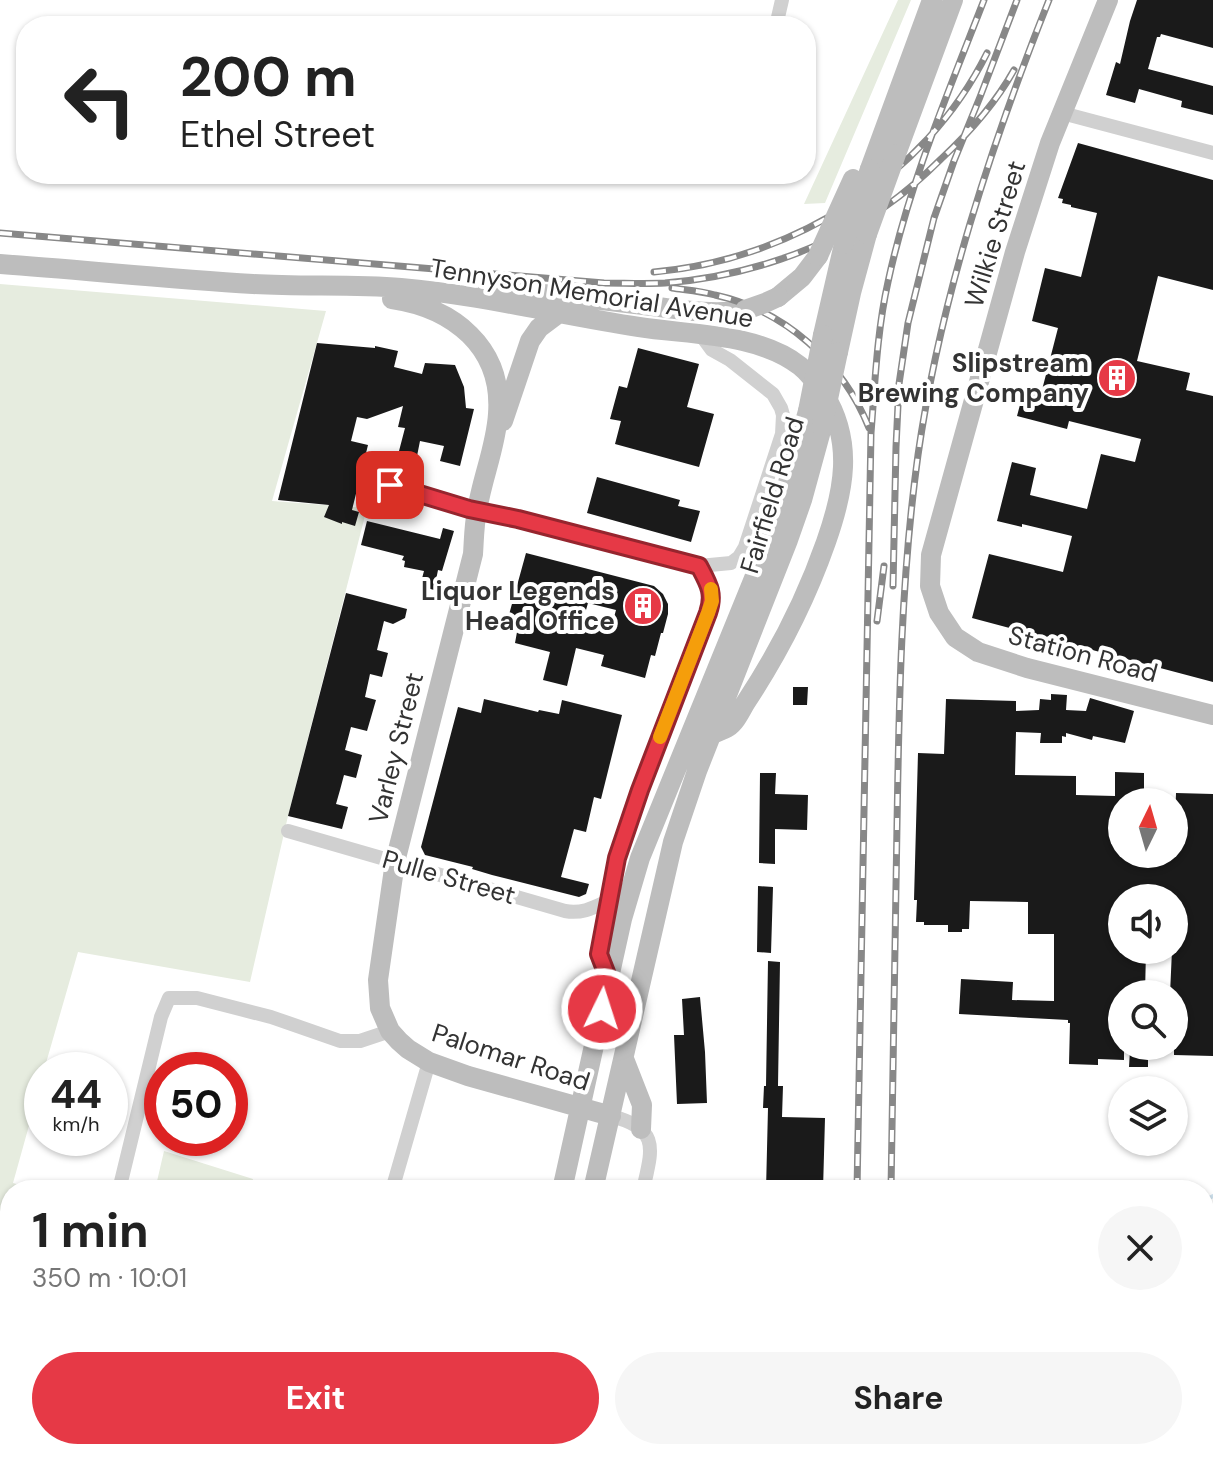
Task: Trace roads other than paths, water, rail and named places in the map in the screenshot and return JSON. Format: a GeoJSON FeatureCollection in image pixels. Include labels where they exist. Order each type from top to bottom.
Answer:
{"type":"FeatureCollection","features":[{"type":"Feature","properties":{"kind":"main road"},"geometry":{"type":"LineString","coordinates":[[401,288],[471,287],[701,312],[745,310],[778,297],[802,277],[818,256],[861,174],[864,153],[881,137],[932,0]]}},
{"type":"Feature","properties":{"kind":"main road","name":"Fairfield Road"},"geometry":{"type":"LineString","coordinates":[[595,1180],[673,842],[697,771],[788,540],[811,471],[867,234],[953,0]]}},
{"type":"Feature","properties":{"kind":"main road","name":"Wilkie Street"},"geometry":{"type":"LineString","coordinates":[[947,627],[930,586],[931,555],[1015,252],[1050,143],[1108,0]]}},
{"type":"Feature","properties":{"kind":"main road","name":"Fairfield Road"},"geometry":{"type":"LineString","coordinates":[[564,1180],[622,919],[640,858],[759,566],[786,490],[808,411],[861,174]]}},
{"type":"Feature","properties":{"kind":"main road","name":"Tennyson Memorial Avenue"},"geometry":{"type":"LineString","coordinates":[[0,264],[297,286],[401,288],[755,344],[781,354],[801,367],[819,387],[835,413],[842,437],[843,470],[835,516],[813,580],[773,662],[731,726],[711,735]]}},
{"type":"Feature","properties":{"kind":"main road","name":"Varley Street"},"geometry":{"type":"LineString","coordinates":[[297,286],[405,301],[442,313],[459,324],[481,349],[496,380],[498,413],[477,511],[473,554],[395,862],[378,980],[380,1008],[390,1031]]}},
{"type":"Feature","properties":{"kind":"main road"},"geometry":{"type":"LineString","coordinates":[[492,452],[530,341],[539,328],[559,313]]}},
{"type":"Feature","properties":{"kind":"main road","name":"Station Road"},"geometry":{"type":"LineString","coordinates":[[947,627],[955,637],[978,652],[1027,668],[1213,715]]}},
{"type":"Feature","properties":{"kind":"main road","name":"Palomar Road"},"geometry":{"type":"LineString","coordinates":[[390,1031],[408,1049],[429,1062],[611,1116]]}},
{"type":"Feature","properties":{"kind":"main road"},"geometry":{"type":"LineString","coordinates":[[624,1059],[642,1105],[641,1129]]}},
{"type":"Feature","properties":{"kind":"street"},"geometry":{"type":"LineString","coordinates":[[1062,113],[1213,153]]}},
{"type":"Feature","properties":{"kind":"street","name":"Fairfield Road"},"geometry":{"type":"LineString","coordinates":[[609,980],[599,954],[624,832],[711,606],[711,589],[699,566],[731,563],[742,553],[782,434],[783,415],[773,394],[730,360],[712,350],[701,335]]}},
{"type":"Feature","properties":{"kind":"street"},"geometry":{"type":"LineString","coordinates":[[390,485],[477,511],[699,566]]}},
{"type":"Feature","properties":{"kind":"street","name":"Pulle Street"},"geometry":{"type":"LineString","coordinates":[[288,831],[565,911],[581,913],[608,901]]}},
{"type":"Feature","properties":{"kind":"street"},"geometry":{"type":"LineString","coordinates":[[121,1180],[161,1017],[169,998],[197,998],[271,1017],[340,1041],[360,1041],[390,1031]]}},
{"type":"Feature","properties":{"kind":"street"},"geometry":{"type":"LineString","coordinates":[[395,1180],[429,1062]]}},
{"type":"Feature","properties":{"kind":"street"},"geometry":{"type":"LineString","coordinates":[[611,1116],[626,1120],[647,1136],[651,1148],[645,1180]]}},
{"type":"Feature","properties":{"kind":"railway"},"geometry":{"type":"LineString","coordinates":[[857,1180],[871,433],[879,338],[888,282],[907,210],[930,139],[984,0]]}},
{"type":"Feature","properties":{"kind":"railway"},"geometry":{"type":"LineString","coordinates":[[893,586],[899,384],[908,323],[934,218],[1017,0]]}},
{"type":"Feature","properties":{"kind":"railway"},"geometry":{"type":"LineString","coordinates":[[891,1180],[900,686],[904,593],[918,455],[940,339],[970,224],[1007,110],[1049,0]]}},
{"type":"Feature","properties":{"kind":"railway"},"geometry":{"type":"LineString","coordinates":[[654,272],[705,264],[755,250],[803,230],[849,205],[891,174],[928,138],[961,98],[987,53]]}},
{"type":"Feature","properties":{"kind":"railway"},"geometry":{"type":"LineString","coordinates":[[0,233],[604,283],[694,280],[781,259],[809,249],[862,222],[901,195],[962,139],[990,106],[1014,70]]}},
{"type":"Feature","properties":{"kind":"railway"},"geometry":{"type":"LineString","coordinates":[[672,288],[704,292],[740,302],[787,326],[808,342],[844,381],[869,428]]}},
{"type":"Feature","properties":{"kind":"railway"},"geometry":{"type":"LineString","coordinates":[[877,621],[884,566]]}},
{"type":"Feature","properties":{"kind":"place","name":"Slipstream Brewing Company"},"geometry":{"type":"Point","coordinates":[1117,378]}},
{"type":"Feature","properties":{"kind":"place","name":"Liquor Legends Head Office"},"geometry":{"type":"Point","coordinates":[643,606]}}]}
